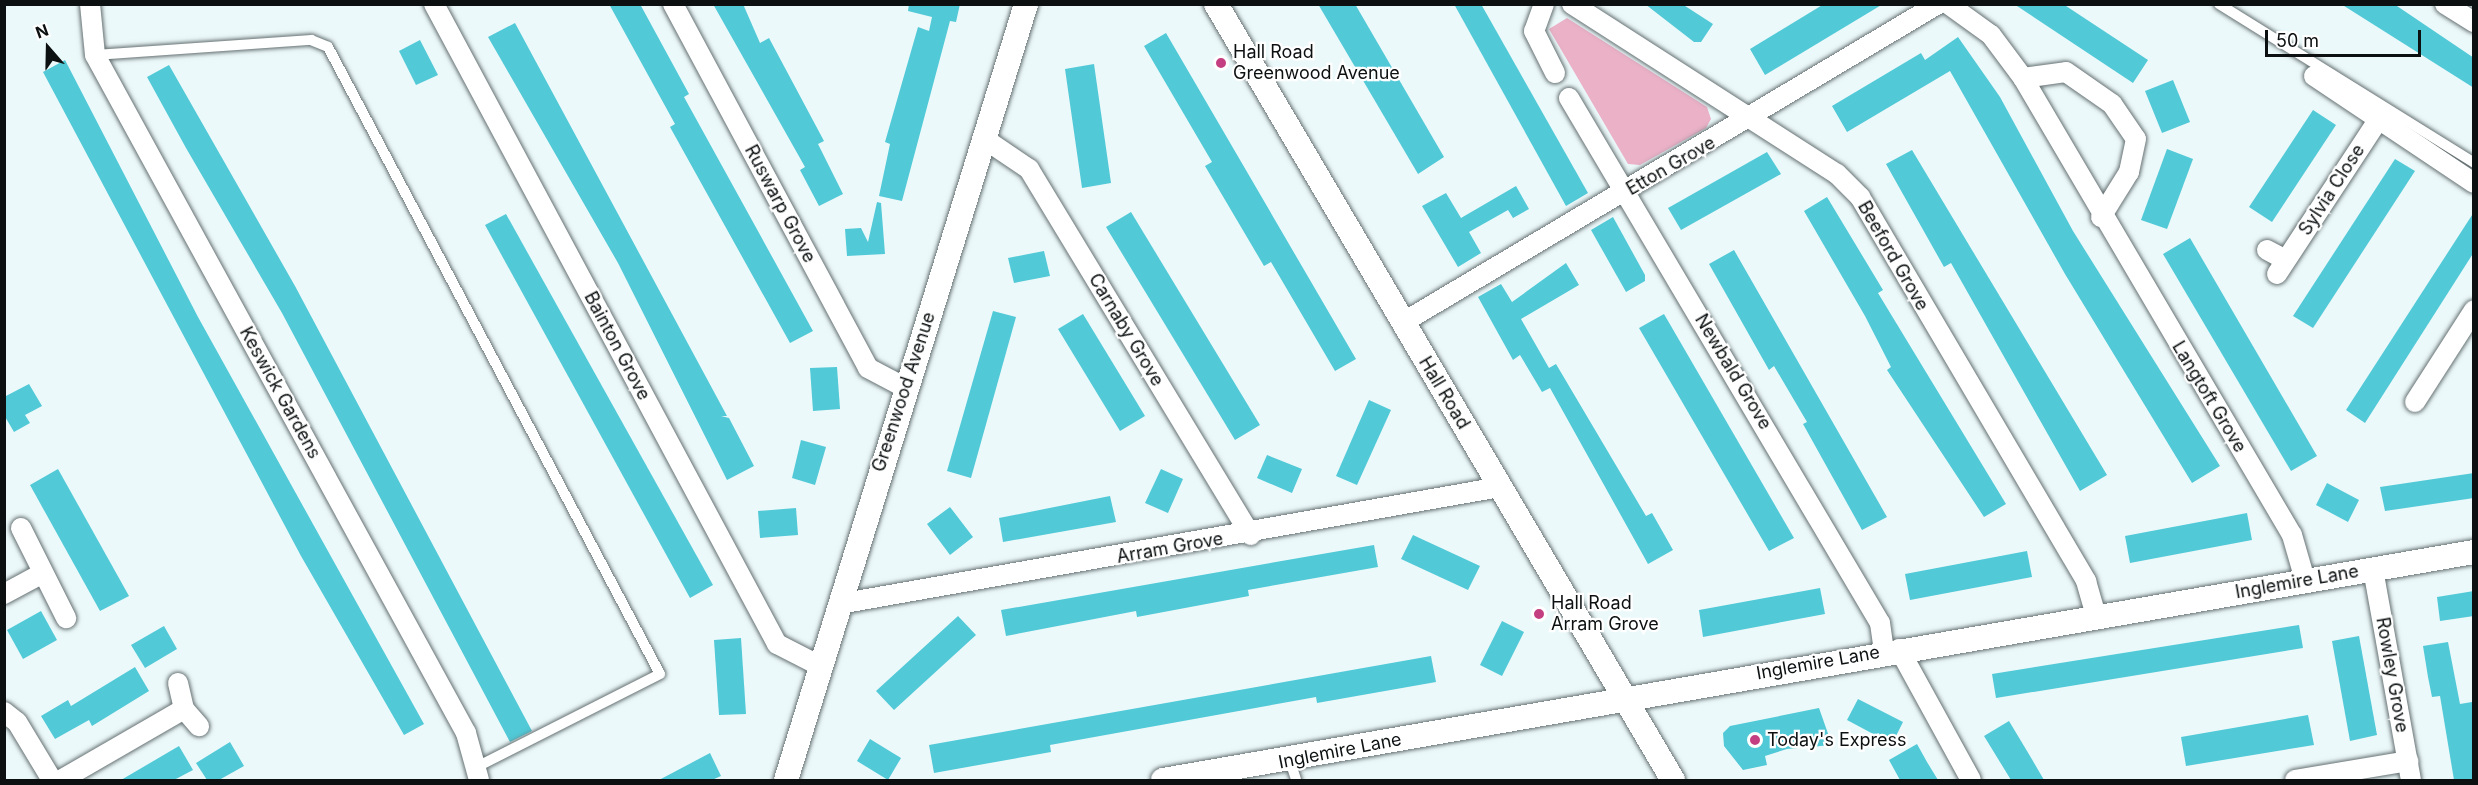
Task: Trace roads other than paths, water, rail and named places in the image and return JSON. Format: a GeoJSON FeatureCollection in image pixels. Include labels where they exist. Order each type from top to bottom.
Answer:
{"type":"FeatureCollection","features":[{"type":"Feature","properties":{"kind":"street","name":"Keswick Gardens"},"geometry":{"type":"LineString","coordinates":[[90,4],[95,55],[466,733],[478,774]]}},
{"type":"Feature","properties":{"kind":"street","name":"Bainton Grove"},"geometry":{"type":"LineString","coordinates":[[434,4],[777,644],[819,666]]}},
{"type":"Feature","properties":{"kind":"street","name":"Ruswarp Grove"},"geometry":{"type":"LineString","coordinates":[[673,4],[868,368],[904,387]]}},
{"type":"Feature","properties":{"kind":"street","name":"Greenwood Avenue"},"geometry":{"type":"LineString","coordinates":[[786,780],[904,387],[987,140],[1026,4]]}},
{"type":"Feature","properties":{"kind":"street","name":"Hall Road"},"geometry":{"type":"LineString","coordinates":[[1216,4],[1673,780]]}},
{"type":"Feature","properties":{"kind":"street"},"geometry":{"type":"LineString","coordinates":[[1544,4],[1534,32],[1555,73]]}},
{"type":"Feature","properties":{"kind":"street","name":"Beeford Grove"},"geometry":{"type":"LineString","coordinates":[[1572,4],[1837,174],[1860,197],[2086,581],[2096,616]]}},
{"type":"Feature","properties":{"kind":"street","name":"Etton Grove"},"geometry":{"type":"LineString","coordinates":[[1402,323],[1753,118],[1938,4]]}},
{"type":"Feature","properties":{"kind":"street","name":"Langtoft Grove"},"geometry":{"type":"LineString","coordinates":[[1948,4],[1991,35],[2022,78],[2102,218],[2292,535],[2305,580]]}},
{"type":"Feature","properties":{"kind":"street"},"geometry":{"type":"LineString","coordinates":[[2445,4],[2474,22]]}},
{"type":"Feature","properties":{"kind":"street"},"geometry":{"type":"LineString","coordinates":[[2022,78],[2066,72],[2112,104],[2136,139],[2129,172],[2102,218]]}},
{"type":"Feature","properties":{"kind":"street"},"geometry":{"type":"LineString","coordinates":[[2313,76],[2474,183]]}},
{"type":"Feature","properties":{"kind":"street","name":"Newbald Grove"},"geometry":{"type":"LineString","coordinates":[[1569,98],[1880,623],[1892,650],[1971,780]]}},
{"type":"Feature","properties":{"kind":"street","name":"Sylvia Close"},"geometry":{"type":"LineString","coordinates":[[2267,250],[2282,267],[2378,120]]}},
{"type":"Feature","properties":{"kind":"street","name":"Carnaby Grove"},"geometry":{"type":"LineString","coordinates":[[987,140],[1029,169],[1251,535]]}},
{"type":"Feature","properties":{"kind":"street"},"geometry":{"type":"LineString","coordinates":[[2415,402],[2474,310]]}},
{"type":"Feature","properties":{"kind":"street","name":"Arram Grove"},"geometry":{"type":"LineString","coordinates":[[838,604],[1251,535],[1500,487]]}},
{"type":"Feature","properties":{"kind":"street"},"geometry":{"type":"LineString","coordinates":[[21,528],[66,618]]}},
{"type":"Feature","properties":{"kind":"street","name":"Inglemire Lane"},"geometry":{"type":"LineString","coordinates":[[1163,780],[1293,771],[1627,701],[1892,650],[2474,552]]}},
{"type":"Feature","properties":{"kind":"street","name":"Rowley Grove"},"geometry":{"type":"LineString","coordinates":[[2373,569],[2410,771]]}},
{"type":"Feature","properties":{"kind":"street"},"geometry":{"type":"LineString","coordinates":[[4,594],[43,573]]}},
{"type":"Feature","properties":{"kind":"street"},"geometry":{"type":"LineString","coordinates":[[178,683],[184,709],[199,726]]}},
{"type":"Feature","properties":{"kind":"street"},"geometry":{"type":"LineString","coordinates":[[61,780],[184,709]]}},
{"type":"Feature","properties":{"kind":"street"},"geometry":{"type":"LineString","coordinates":[[4,712],[17,722],[52,780]]}},
{"type":"Feature","properties":{"kind":"street"},"geometry":{"type":"LineString","coordinates":[[2295,780],[2410,771]]}},
{"type":"Feature","properties":{"kind":"lane"},"geometry":{"type":"LineString","coordinates":[[2219,4],[2474,163]]}},
{"type":"Feature","properties":{"kind":"lane"},"geometry":{"type":"LineString","coordinates":[[95,55],[311,40],[328,47],[660,674],[478,774]]}},
{"type":"Feature","properties":{"kind":"place","name":"Hall Road Greenwood Avenue"},"geometry":{"type":"Point","coordinates":[1221,63]}},
{"type":"Feature","properties":{"kind":"place","name":"Hall Road Arram Grove"},"geometry":{"type":"Point","coordinates":[1539,614]}},
{"type":"Feature","properties":{"kind":"place","name":"Today's Express"},"geometry":{"type":"Point","coordinates":[1755,740]}}]}
